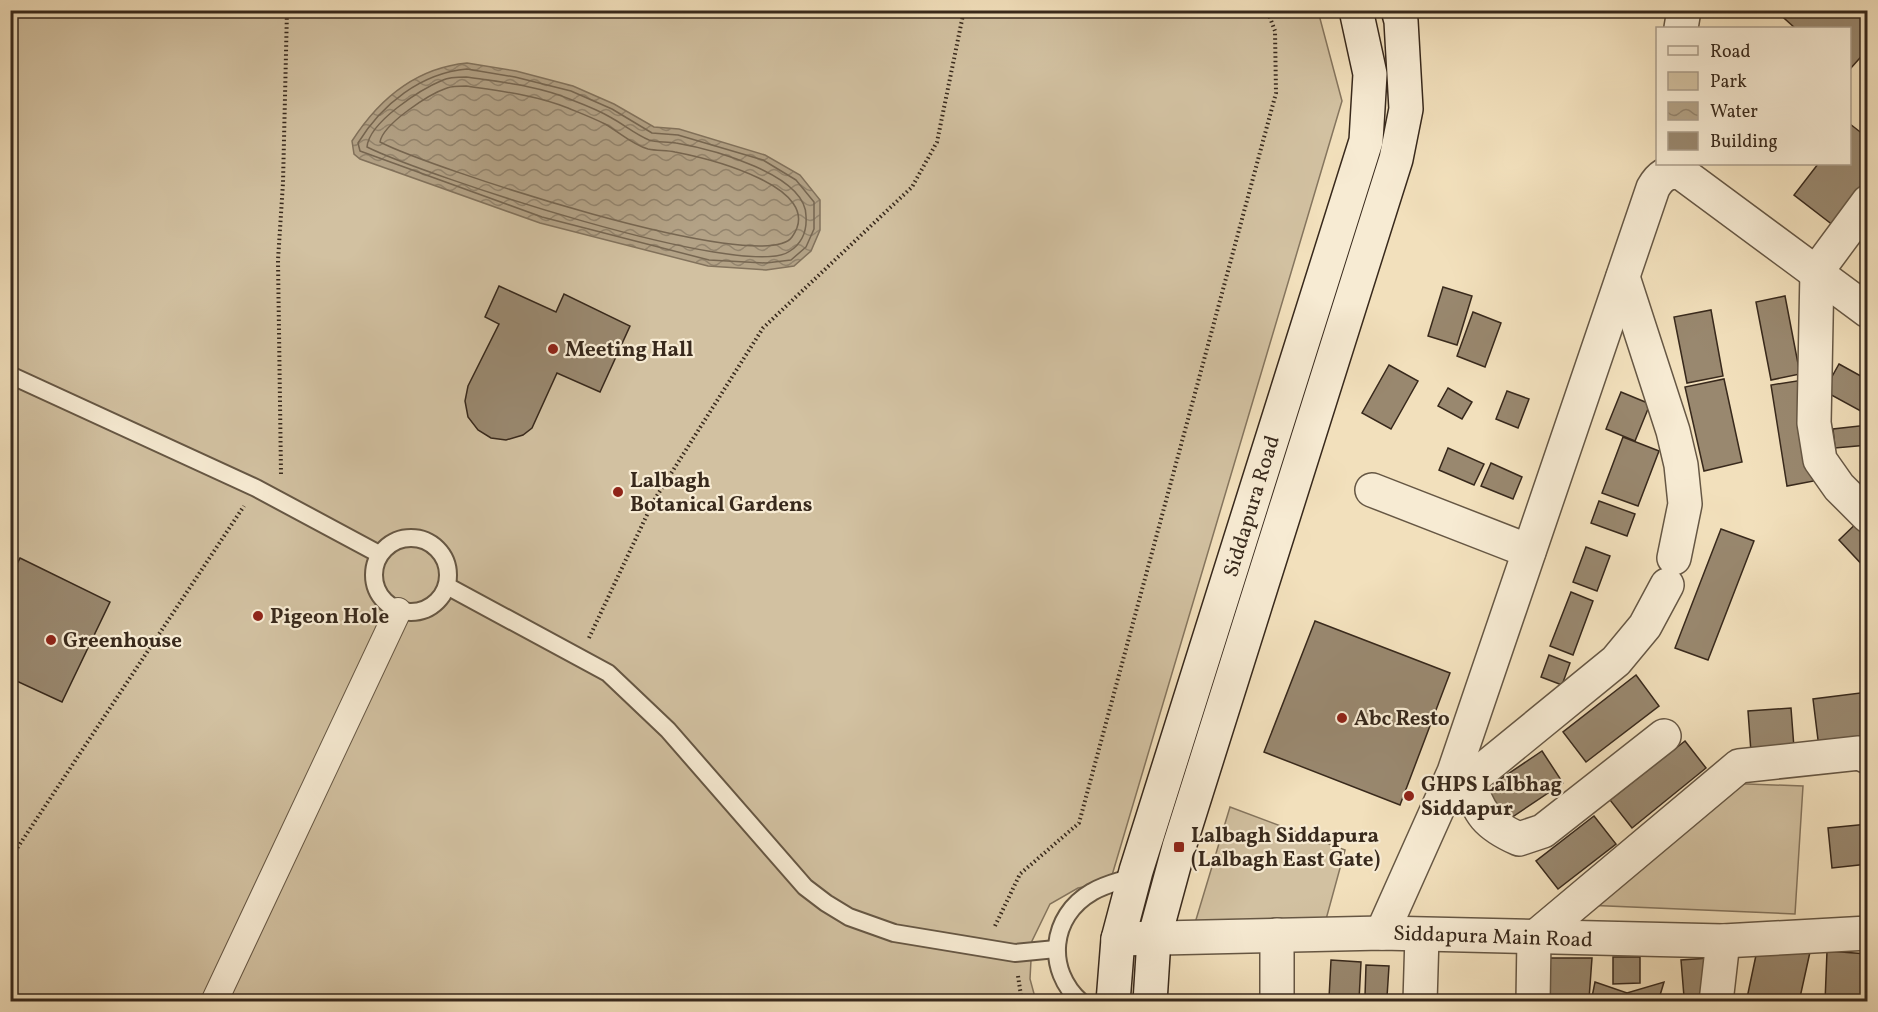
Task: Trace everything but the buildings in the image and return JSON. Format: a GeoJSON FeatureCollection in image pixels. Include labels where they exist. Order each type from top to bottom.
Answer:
{"type":"FeatureCollection","features":[{"type":"Feature","properties":{"kind":"street","name":"Siddapura Road"},"geometry":{"type":"LineString","coordinates":[[1113,1002],[1118,939],[1135,876],[1366,141],[1370,74],[1356,10]]}},
{"type":"Feature","properties":{"kind":"street","name":"Siddapura Road"},"geometry":{"type":"LineString","coordinates":[[1150,1002],[1154,939],[1179,847],[1396,159],[1406,109],[1401,21],[1398,10]]}},
{"type":"Feature","properties":{"kind":"street"},"geometry":{"type":"LineString","coordinates":[[1681,27],[1684,10]]}},
{"type":"Feature","properties":{"kind":"street"},"geometry":{"type":"LineString","coordinates":[[1382,933],[1459,783],[1529,550],[1661,170],[1680,172],[1868,311]]}},
{"type":"Feature","properties":{"kind":"street"},"geometry":{"type":"LineString","coordinates":[[1868,202],[1817,272],[1814,423],[1820,460],[1839,487],[1868,516]]}},
{"type":"Feature","properties":{"kind":"street"},"geometry":{"type":"LineString","coordinates":[[1459,783],[1616,661],[1645,626],[1670,571],[1685,504],[1681,465],[1673,431],[1623,277]]}},
{"type":"Feature","properties":{"kind":"street"},"geometry":{"type":"LineString","coordinates":[[1372,490],[1529,550]]}},
{"type":"Feature","properties":{"kind":"street"},"geometry":{"type":"LineString","coordinates":[[214,1002],[398,611]]}},
{"type":"Feature","properties":{"kind":"street"},"geometry":{"type":"LineString","coordinates":[[1459,783],[1477,809],[1505,833],[1519,839],[1544,831],[1664,736]]}},
{"type":"Feature","properties":{"kind":"street"},"geometry":{"type":"LineString","coordinates":[[1533,1002],[1534,938],[1739,766],[1859,753],[1868,757]]}},
{"type":"Feature","properties":{"kind":"street","name":"Siddapura Main Road"},"geometry":{"type":"LineString","coordinates":[[1118,939],[1382,933],[1422,936],[1723,941],[1868,933]]}},
{"type":"Feature","properties":{"kind":"street"},"geometry":{"type":"LineString","coordinates":[[1277,935],[1277,1002]]}},
{"type":"Feature","properties":{"kind":"street"},"geometry":{"type":"LineString","coordinates":[[1420,1002],[1422,936]]}},
{"type":"Feature","properties":{"kind":"street"},"geometry":{"type":"LineString","coordinates":[[1716,1002],[1723,941]]}},
{"type":"Feature","properties":{"kind":"lane"},"geometry":{"type":"LineString","coordinates":[[10,375],[256,488],[380,554]]}},
{"type":"Feature","properties":{"kind":"lane"},"geometry":{"type":"LineString","coordinates":[[410,537],[424,539],[436,546],[446,558],[449,570],[447,586],[441,599],[429,608],[412,613],[398,611],[385,603],[376,589],[374,575],[380,554],[397,540],[410,537]]}},
{"type":"Feature","properties":{"kind":"lane"},"geometry":{"type":"LineString","coordinates":[[447,586],[608,673],[668,730],[805,887],[849,917],[894,933],[1015,953],[1056,950]]}},
{"type":"Feature","properties":{"kind":"lane"},"geometry":{"type":"LineString","coordinates":[[1081,1002],[1060,973],[1056,950],[1057,936],[1064,918],[1082,899],[1103,887],[1135,876]]}},
{"type":"Feature","properties":{"kind":"path"},"geometry":{"type":"LineString","coordinates":[[281,502],[278,260],[283,183],[287,10]]}},
{"type":"Feature","properties":{"kind":"path"},"geometry":{"type":"LineString","coordinates":[[580,658],[653,502],[763,328],[912,187],[937,142],[964,10]]}},
{"type":"Feature","properties":{"kind":"path"},"geometry":{"type":"LineString","coordinates":[[985,948],[1020,874],[1079,823],[1276,93],[1275,31],[1267,10]]}},
{"type":"Feature","properties":{"kind":"path"},"geometry":{"type":"LineString","coordinates":[[10,859],[256,488]]}},
{"type":"Feature","properties":{"kind":"green space","name":"Lalbagh Botanical Gardens"},"geometry":{"type":"Polygon","coordinates":[[[10,11],[1318,11],[1342,101],[1110,882],[1078,888],[1050,904],[1032,941],[1030,979],[1036,1001],[11,1001],[10,11]]]}},
{"type":"Feature","properties":{"kind":"green space"},"geometry":{"type":"Polygon","coordinates":[[[1721,783],[1803,786],[1795,914],[1585,905],[1721,783]]]}},
{"type":"Feature","properties":{"kind":"green space"},"geometry":{"type":"Polygon","coordinates":[[[1230,807],[1345,850],[1325,923],[1195,923],[1230,807]]]}},
{"type":"Feature","properties":{"kind":"water"},"geometry":{"type":"Polygon","coordinates":[[[467,63],[516,71],[573,86],[614,104],[654,127],[679,129],[765,155],[800,175],[820,200],[820,230],[811,251],[794,266],[766,270],[708,266],[540,223],[360,159],[354,154],[352,141],[374,112],[400,88],[431,71],[467,63]]]}},
{"type":"Feature","properties":{"kind":"place","name":"Meeting Hall"},"geometry":{"type":"Point","coordinates":[553,349]}},
{"type":"Feature","properties":{"kind":"place","name":"Lalbagh Botanical Gardens"},"geometry":{"type":"Point","coordinates":[618,492]}},
{"type":"Feature","properties":{"kind":"place","name":"Pigeon Hole"},"geometry":{"type":"Point","coordinates":[258,616]}},
{"type":"Feature","properties":{"kind":"place","name":"Greenhouse"},"geometry":{"type":"Point","coordinates":[51,640]}},
{"type":"Feature","properties":{"kind":"place","name":"Abc Resto"},"geometry":{"type":"Point","coordinates":[1342,718]}},
{"type":"Feature","properties":{"kind":"place","name":"GHPS Lalbhag Siddapur"},"geometry":{"type":"Point","coordinates":[1409,796]}},
{"type":"Feature","properties":{"kind":"place","name":"Lalbagh Siddapura (Lalbagh East Gate)"},"geometry":{"type":"Point","coordinates":[1179,847]}}]}
